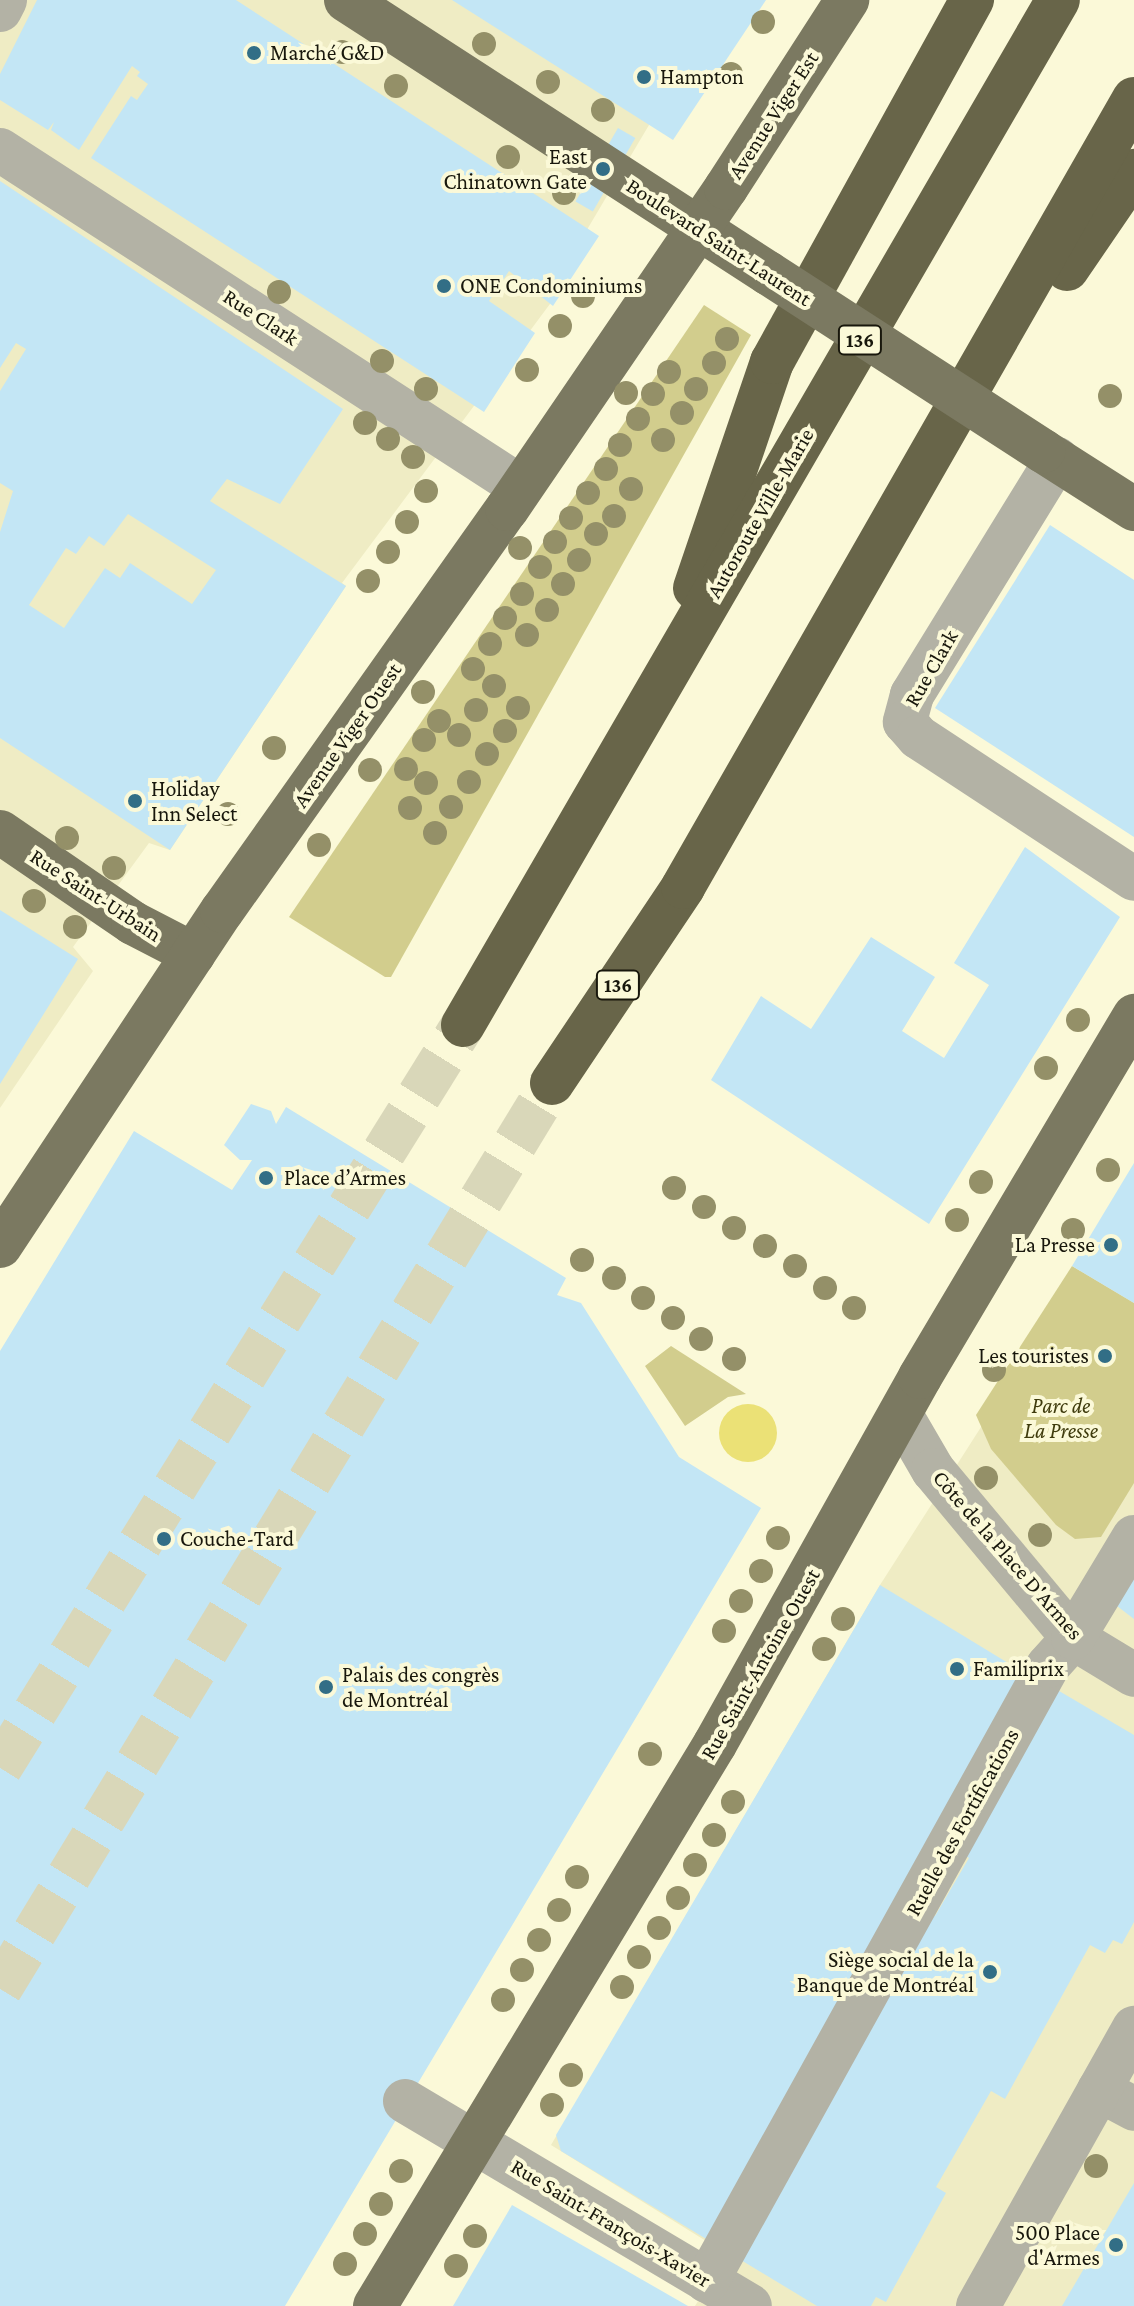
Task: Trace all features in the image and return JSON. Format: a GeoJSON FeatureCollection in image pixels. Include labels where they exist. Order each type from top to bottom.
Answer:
{"type":"FeatureCollection","features":[{"type":"Feature","properties":{"kind":"highway"},"geometry":{"type":"LineString","coordinates":[[663,681],[772,362],[972,0]]}},
{"type":"Feature","properties":{"kind":"highway","name":"Autoroute Ville-Marie"},"geometry":{"type":"LineString","coordinates":[[463,1025],[1058,0]]}},
{"type":"Feature","properties":{"kind":"highway","name":"136"},"geometry":{"type":"LineString","coordinates":[[552,1083],[683,887],[893,525],[1134,99]]}},
{"type":"Feature","properties":{"kind":"highway"},"geometry":{"type":"LineString","coordinates":[[893,525],[1134,171]]}},
{"type":"Feature","properties":{"kind":"main road","name":"Boulevard Saint-Laurent"},"geometry":{"type":"LineString","coordinates":[[346,0],[1134,509]]}},
{"type":"Feature","properties":{"kind":"main road","name":"Avenue Viger Est"},"geometry":{"type":"LineString","coordinates":[[697,227],[847,0]]}},
{"type":"Feature","properties":{"kind":"main road","name":"Avenue Viger Ouest"},"geometry":{"type":"LineString","coordinates":[[0,1246],[193,954],[521,487],[697,227]]}},
{"type":"Feature","properties":{"kind":"main road","name":"Rue Saint-Urbain"},"geometry":{"type":"LineString","coordinates":[[0,832],[133,923],[193,954]]}},
{"type":"Feature","properties":{"kind":"main road","name":"Rue Saint-Antoine Ouest"},"geometry":{"type":"LineString","coordinates":[[375,2306],[472,2141],[715,1744],[901,1415],[1134,1016]]}},
{"type":"Feature","properties":{"kind":"street"},"geometry":{"type":"LineString","coordinates":[[0,10],[5,0]]}},
{"type":"Feature","properties":{"kind":"street","name":"Rue Clark"},"geometry":{"type":"LineString","coordinates":[[0,150],[521,487]]}},
{"type":"Feature","properties":{"kind":"street","name":"Rue Clark"},"geometry":{"type":"LineString","coordinates":[[1050,455],[912,695],[905,720],[931,746],[1134,879]]}},
{"type":"Feature","properties":{"kind":"street","name":"Côte de la Place D'Armes"},"geometry":{"type":"LineString","coordinates":[[901,1415],[933,1470],[1073,1638],[1134,1675]]}},
{"type":"Feature","properties":{"kind":"street","name":"Ruelle des Fortifications"},"geometry":{"type":"LineString","coordinates":[[707,2281],[1048,1666],[1073,1638],[1134,1537]]}},
{"type":"Feature","properties":{"kind":"street"},"geometry":{"type":"LineString","coordinates":[[978,2306],[1116,2100],[1134,2028]]}},
{"type":"Feature","properties":{"kind":"street","name":"Rue Saint-François-Xavier"},"geometry":{"type":"LineString","coordinates":[[405,2101],[750,2306]]}},
{"type":"Feature","properties":{"kind":"shaded area"},"geometry":{"type":"Polygon","coordinates":[[[0,0],[762,0],[649,125],[588,228],[582,261],[342,583],[346,586],[170,850],[149,843],[73,947],[93,971],[0,1108],[0,0]]]}},
{"type":"Feature","properties":{"kind":"shaded area"},"geometry":{"type":"Polygon","coordinates":[[[1134,1188],[1134,2306],[695,2306],[727,2254],[551,2145],[880,1585],[1134,1188]]]}},
{"type":"Feature","properties":{"kind":"shaded area"},"geometry":{"type":"Polygon","coordinates":[[[748,1404],[759,1406],[768,1413],[775,1422],[775,1444],[768,1453],[759,1460],[748,1462],[737,1460],[728,1453],[721,1444],[719,1433],[721,1422],[728,1413],[737,1406],[748,1404]]]}},
{"type":"Feature","properties":{"kind":"green space"},"geometry":{"type":"Polygon","coordinates":[[[704,305],[751,335],[391,977],[385,977],[289,917],[704,305]]]}},
{"type":"Feature","properties":{"kind":"green space","name":"Parc de La Presse"},"geometry":{"type":"Polygon","coordinates":[[[1072,1266],[1134,1303],[1134,1483],[1101,1537],[1075,1539],[1056,1525],[991,1449],[976,1415],[1072,1266]]]}},
{"type":"Feature","properties":{"kind":"green space"},"geometry":{"type":"Polygon","coordinates":[[[671,1346],[746,1394],[728,1397],[685,1426],[645,1366],[671,1346]]]}},
{"type":"Feature","properties":{"kind":"building"},"geometry":{"type":"Polygon","coordinates":[[[37,0],[236,0],[599,236],[553,306],[509,271],[489,301],[535,333],[484,412],[91,158],[131,96],[137,100],[148,84],[137,76],[140,72],[132,66],[79,150],[51,130],[54,122],[48,130],[0,100],[0,74],[37,0]]]}},
{"type":"Feature","properties":{"kind":"building","name":"Hampton"},"geometry":{"type":"Polygon","coordinates":[[[452,0],[766,0],[673,140],[452,0]]]}},
{"type":"Feature","properties":{"kind":"building","name":"East Chinatown Gate"},"geometry":{"type":"Polygon","coordinates":[[[618,128],[635,138],[593,212],[576,202],[618,128]]]}},
{"type":"Feature","properties":{"kind":"building"},"geometry":{"type":"Polygon","coordinates":[[[0,181],[343,409],[280,504],[227,479],[210,501],[346,586],[170,850],[0,738],[0,532],[13,491],[0,483],[0,391],[26,349],[16,343],[0,368],[0,181]],[[128,514],[104,546],[89,536],[76,554],[66,548],[29,605],[64,628],[105,568],[120,578],[130,563],[192,604],[216,570],[128,514]]]}},
{"type":"Feature","properties":{"kind":"building"},"geometry":{"type":"Polygon","coordinates":[[[1050,525],[1134,580],[1134,837],[935,708],[1050,525]]]}},
{"type":"Feature","properties":{"kind":"building"},"geometry":{"type":"Polygon","coordinates":[[[1025,847],[1120,917],[929,1224],[711,1080],[761,996],[811,1029],[871,937],[935,977],[902,1031],[944,1058],[989,985],[954,963],[1025,847]]]}},
{"type":"Feature","properties":{"kind":"building"},"geometry":{"type":"Polygon","coordinates":[[[0,910],[78,959],[0,1084],[0,910]]]}},
{"type":"Feature","properties":{"kind":"building","name":"Palais des congrès de Montréal"},"geometry":{"type":"Polygon","coordinates":[[[251,1104],[271,1111],[276,1124],[286,1107],[566,1278],[557,1295],[581,1303],[679,1457],[761,1508],[285,2306],[0,2306],[0,1351],[134,1131],[232,1190],[252,1160],[240,1160],[224,1145],[251,1104]]]}},
{"type":"Feature","properties":{"kind":"building","name":"La Presse"},"geometry":{"type":"Polygon","coordinates":[[[1134,1163],[1134,1303],[1072,1266],[1134,1163]]]}},
{"type":"Feature","properties":{"kind":"building"},"geometry":{"type":"Polygon","coordinates":[[[1134,1565],[1134,1619],[1117,1606],[1134,1565]]]}},
{"type":"Feature","properties":{"kind":"building"},"geometry":{"type":"Polygon","coordinates":[[[880,1585],[1013,1666],[1020,1680],[897,1895],[935,1916],[969,1858],[962,1854],[1054,1688],[1134,1735],[1134,1922],[1122,1944],[1113,1940],[1105,1953],[1090,1945],[1005,2099],[991,2091],[936,2187],[946,2193],[886,2302],[876,2297],[871,2306],[817,2306],[561,2151],[556,2135],[880,1585]]]}},
{"type":"Feature","properties":{"kind":"building","name":"500 Place d'Armes"},"geometry":{"type":"Polygon","coordinates":[[[1134,2183],[1134,2306],[1062,2306],[1134,2183]]]}},
{"type":"Feature","properties":{"kind":"building"},"geometry":{"type":"Polygon","coordinates":[[[512,2205],[688,2306],[453,2306],[512,2205]]]}},
{"type":"Feature","properties":{"kind":"tunnel"},"geometry":{"type":"LineString","coordinates":[[0,1768],[463,1025]]}},
{"type":"Feature","properties":{"kind":"tunnel"},"geometry":{"type":"LineString","coordinates":[[0,1989],[552,1083]]}},
{"type":"Feature","properties":{"kind":"place","name":"Marché G&D"},"geometry":{"type":"Point","coordinates":[254,53]}},
{"type":"Feature","properties":{"kind":"place","name":"Hampton"},"geometry":{"type":"Point","coordinates":[644,77]}},
{"type":"Feature","properties":{"kind":"place","name":"East Chinatown Gate"},"geometry":{"type":"Point","coordinates":[603,169]}},
{"type":"Feature","properties":{"kind":"place","name":"ONE Condominiums"},"geometry":{"type":"Point","coordinates":[444,286]}},
{"type":"Feature","properties":{"kind":"place","name":"Holiday Inn Select"},"geometry":{"type":"Point","coordinates":[135,801]}},
{"type":"Feature","properties":{"kind":"place","name":"Place d’Armes"},"geometry":{"type":"Point","coordinates":[266,1178]}},
{"type":"Feature","properties":{"kind":"place","name":"La Presse"},"geometry":{"type":"Point","coordinates":[1111,1245]}},
{"type":"Feature","properties":{"kind":"place","name":"Les touristes"},"geometry":{"type":"Point","coordinates":[1105,1356]}},
{"type":"Feature","properties":{"kind":"place","name":"Couche-Tard"},"geometry":{"type":"Point","coordinates":[164,1539]}},
{"type":"Feature","properties":{"kind":"place","name":"Familiprix"},"geometry":{"type":"Point","coordinates":[957,1669]}},
{"type":"Feature","properties":{"kind":"place","name":"Palais des congrès de Montréal"},"geometry":{"type":"Point","coordinates":[326,1687]}},
{"type":"Feature","properties":{"kind":"place","name":"Siège social de la Banque de Montréal"},"geometry":{"type":"Point","coordinates":[990,1972]}},
{"type":"Feature","properties":{"kind":"place","name":"500 Place d'Armes"},"geometry":{"type":"Point","coordinates":[1116,2245]}}]}
